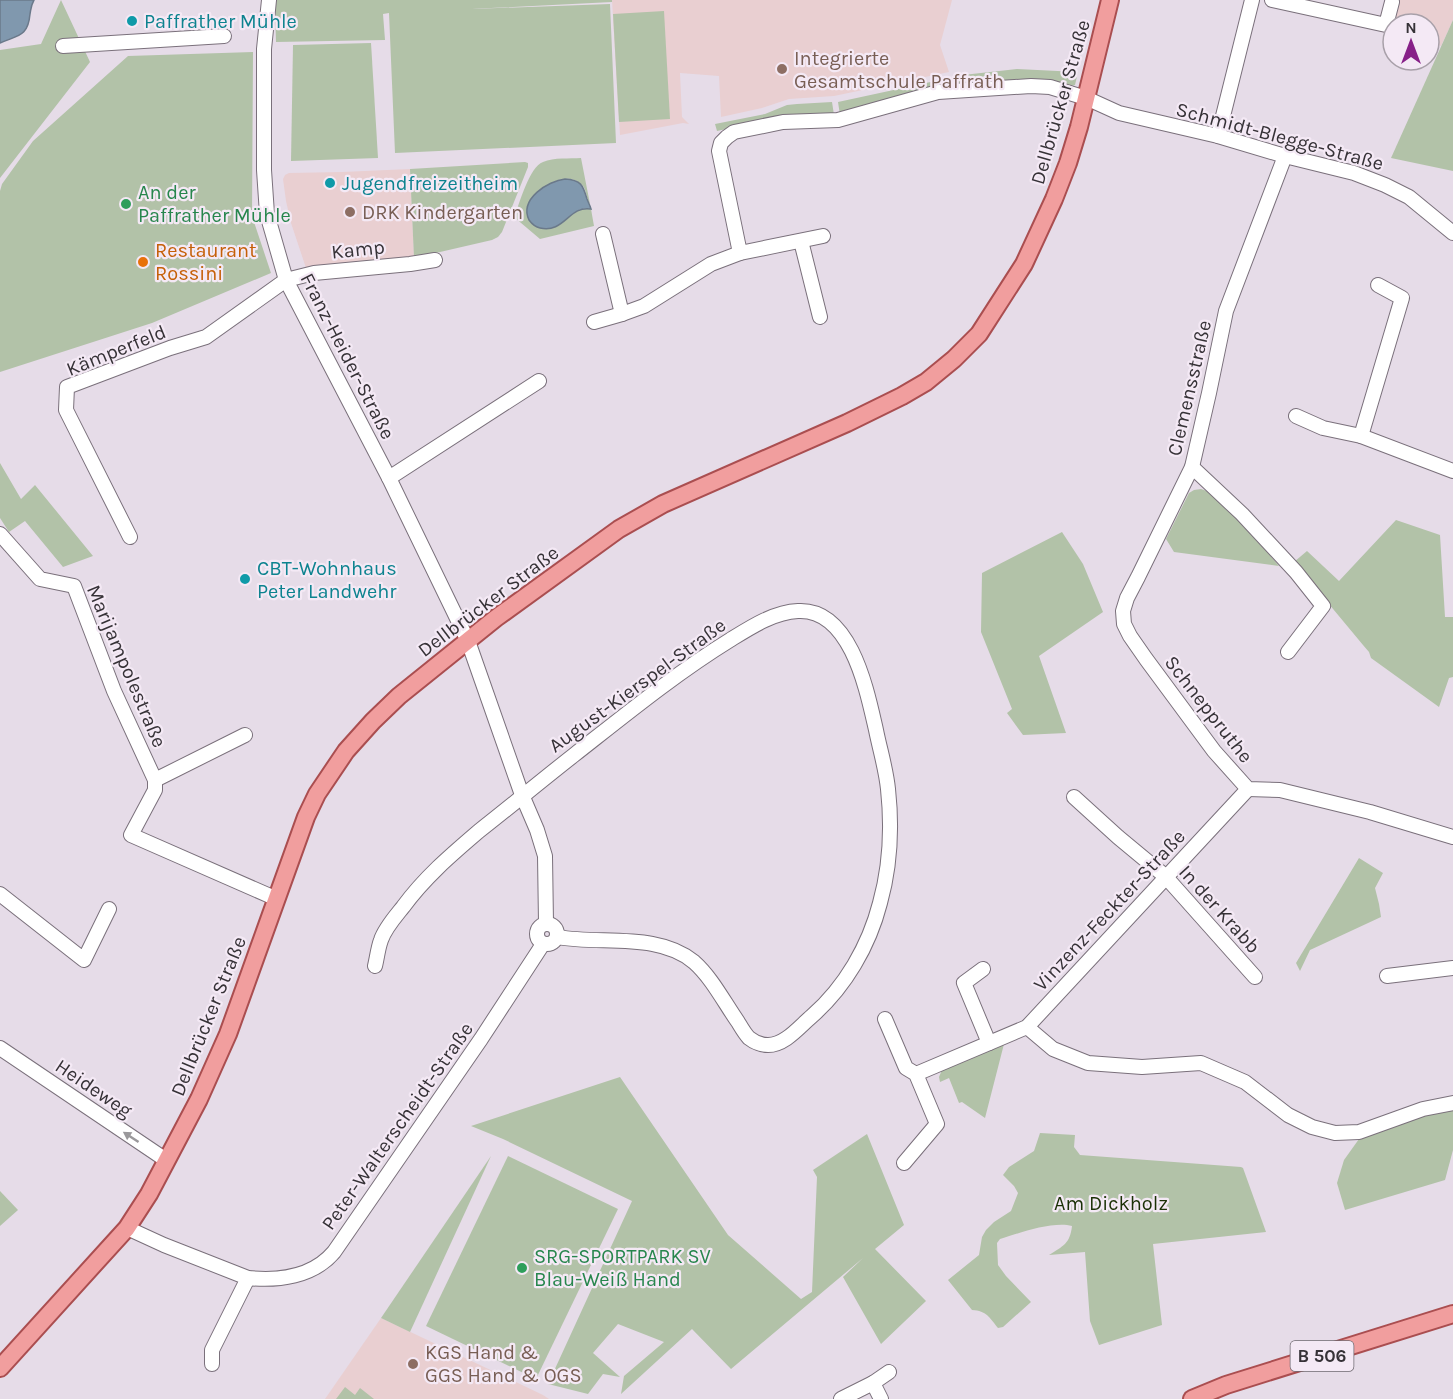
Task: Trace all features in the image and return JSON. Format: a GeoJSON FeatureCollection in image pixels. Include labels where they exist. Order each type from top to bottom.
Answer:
{"type":"FeatureCollection","features":[{"type":"Feature","properties":{"kind":"main road","name":"Dellbrücker Straße"},"geometry":{"type":"LineString","coordinates":[[0,1368],[127,1228],[149,1194],[199,1099],[228,1034],[306,817],[317,794],[346,751],[399,696],[496,618],[620,529],[672,500],[847,423],[902,396],[926,382],[954,359],[979,334],[1024,264],[1054,199],[1068,163],[1110,0]]}},
{"type":"Feature","properties":{"kind":"main road","name":"B 506"},"geometry":{"type":"LineString","coordinates":[[1192,1399],[1226,1385],[1453,1314]]}},
{"type":"Feature","properties":{"kind":"street","name":"Franz-Heider-Straße"},"geometry":{"type":"LineString","coordinates":[[269,0],[264,49],[264,170],[267,214],[286,280],[389,477],[468,641]]}},
{"type":"Feature","properties":{"kind":"street"},"geometry":{"type":"LineString","coordinates":[[1218,136],[1252,0]]}},
{"type":"Feature","properties":{"kind":"street"},"geometry":{"type":"LineString","coordinates":[[1272,0],[1386,26],[1392,2]]}},
{"type":"Feature","properties":{"kind":"street"},"geometry":{"type":"LineString","coordinates":[[63,46],[224,36]]}},
{"type":"Feature","properties":{"kind":"street","name":"Schmidt-Blegge-Straße"},"geometry":{"type":"LineString","coordinates":[[740,253],[719,151],[727,137],[735,132],[783,122],[838,120],[938,92],[1032,86],[1050,87],[1086,98],[1119,113],[1218,136],[1353,173],[1409,197],[1453,234]]}},
{"type":"Feature","properties":{"kind":"street","name":"Clemensstraße"},"geometry":{"type":"LineString","coordinates":[[1124,624],[1123,611],[1127,598],[1192,467],[1226,311],[1285,156]]}},
{"type":"Feature","properties":{"kind":"street"},"geometry":{"type":"LineString","coordinates":[[603,234],[622,314]]}},
{"type":"Feature","properties":{"kind":"street"},"geometry":{"type":"LineString","coordinates":[[594,322],[644,306],[711,264],[740,253],[823,236]]}},
{"type":"Feature","properties":{"kind":"street"},"geometry":{"type":"LineString","coordinates":[[801,241],[820,317]]}},
{"type":"Feature","properties":{"kind":"street","name":"Kamp"},"geometry":{"type":"LineString","coordinates":[[286,280],[314,273],[435,260]]}},
{"type":"Feature","properties":{"kind":"street","name":"Kämperfeld"},"geometry":{"type":"LineString","coordinates":[[130,537],[66,410],[67,387],[170,348],[206,338],[286,280]]}},
{"type":"Feature","properties":{"kind":"street"},"geometry":{"type":"LineString","coordinates":[[1361,436],[1402,298],[1378,285]]}},
{"type":"Feature","properties":{"kind":"street"},"geometry":{"type":"LineString","coordinates":[[389,477],[538,381]]}},
{"type":"Feature","properties":{"kind":"street"},"geometry":{"type":"LineString","coordinates":[[1296,416],[1323,428],[1361,436],[1453,471]]}},
{"type":"Feature","properties":{"kind":"street"},"geometry":{"type":"LineString","coordinates":[[1192,467],[1242,514],[1296,572],[1323,606],[1288,652]]}},
{"type":"Feature","properties":{"kind":"street","name":"Marijampolestraße"},"geometry":{"type":"LineString","coordinates":[[0,534],[40,579],[74,586],[114,691],[155,780],[245,735]]}},
{"type":"Feature","properties":{"kind":"street","name":"August-Kierspel-Straße"},"geometry":{"type":"LineString","coordinates":[[522,795],[693,663],[750,627],[775,616],[802,610],[815,613],[835,626],[854,655],[867,693],[885,771],[888,790],[889,837],[880,902],[870,934],[847,976],[825,1004],[791,1035],[777,1044],[764,1046],[750,1038],[707,976],[693,962],[670,948],[640,942],[558,937]]}},
{"type":"Feature","properties":{"kind":"street","name":"Schneppruthe"},"geometry":{"type":"LineString","coordinates":[[1124,624],[1146,659],[1214,751],[1248,789],[1280,790],[1351,807],[1453,837]]}},
{"type":"Feature","properties":{"kind":"street","name":"Peter-Walterscheidt-Straße"},"geometry":{"type":"LineString","coordinates":[[127,1228],[248,1278],[263,1280],[281,1278],[302,1273],[323,1263],[332,1255],[481,1039],[543,944],[538,940],[536,933],[540,926],[546,923],[545,856],[468,641]]}},
{"type":"Feature","properties":{"kind":"street"},"geometry":{"type":"LineString","coordinates":[[155,780],[155,790],[131,836],[277,899]]}},
{"type":"Feature","properties":{"kind":"street","name":"Vinzenz-Feckter-Straße"},"geometry":{"type":"LineString","coordinates":[[916,1074],[1027,1027],[1248,789]]}},
{"type":"Feature","properties":{"kind":"street"},"geometry":{"type":"LineString","coordinates":[[375,966],[381,939],[423,882],[454,852],[522,795]]}},
{"type":"Feature","properties":{"kind":"street","name":"In der Krabb"},"geometry":{"type":"LineString","coordinates":[[1074,797],[1166,876],[1254,977]]}},
{"type":"Feature","properties":{"kind":"street"},"geometry":{"type":"LineString","coordinates":[[0,894],[84,960],[109,909]]}},
{"type":"Feature","properties":{"kind":"street"},"geometry":{"type":"LineString","coordinates":[[543,944],[555,942],[558,937],[553,925],[546,923]]}},
{"type":"Feature","properties":{"kind":"street"},"geometry":{"type":"LineString","coordinates":[[1387,976],[1453,968]]}},
{"type":"Feature","properties":{"kind":"street"},"geometry":{"type":"LineString","coordinates":[[982,969],[964,983],[989,1043]]}},
{"type":"Feature","properties":{"kind":"street"},"geometry":{"type":"LineString","coordinates":[[885,1019],[906,1068],[916,1074],[937,1124],[904,1163]]}},
{"type":"Feature","properties":{"kind":"street"},"geometry":{"type":"LineString","coordinates":[[1027,1027],[1053,1049],[1088,1063],[1142,1067],[1201,1063],[1245,1082],[1288,1115],[1312,1127],[1335,1133],[1359,1131],[1423,1109],[1453,1103]]}},
{"type":"Feature","properties":{"kind":"street","name":"Heideweg"},"geometry":{"type":"LineString","coordinates":[[0,1047],[166,1160]]}},
{"type":"Feature","properties":{"kind":"street"},"geometry":{"type":"LineString","coordinates":[[212,1364],[212,1350],[248,1278]]}},
{"type":"Feature","properties":{"kind":"street"},"geometry":{"type":"LineString","coordinates":[[841,1399],[889,1372]]}},
{"type":"Feature","properties":{"kind":"street"},"geometry":{"type":"LineString","coordinates":[[873,1383],[881,1399]]}},
{"type":"Feature","properties":{"kind":"shaded area","name":"Integrierte Gesamtschule Paffrath"},"geometry":{"type":"Polygon","coordinates":[[[612,0],[952,0],[940,45],[949,72],[834,96],[789,99],[721,117],[719,76],[680,73],[682,117],[689,124],[683,123],[620,135],[612,0]]]}},
{"type":"Feature","properties":{"kind":"shaded area"},"geometry":{"type":"Polygon","coordinates":[[[1387,0],[1453,0],[1453,20],[1441,46],[1441,12],[1389,12],[1387,0]]]}},
{"type":"Feature","properties":{"kind":"shaded area","name":"DRK Kindergarten"},"geometry":{"type":"Polygon","coordinates":[[[410,169],[414,258],[306,268],[286,201],[283,179],[285,175],[289,173],[410,169]]]}},
{"type":"Feature","properties":{"kind":"shaded area","name":"KGS Hand & GGS Hand & OGS"},"geometry":{"type":"Polygon","coordinates":[[[381,1318],[543,1395],[549,1399],[325,1399],[381,1318]]]}},
{"type":"Feature","properties":{"kind":"green space"},"geometry":{"type":"Polygon","coordinates":[[[61,0],[90,62],[0,178],[0,50],[41,44],[61,0]]]}},
{"type":"Feature","properties":{"kind":"green space"},"geometry":{"type":"Polygon","coordinates":[[[276,0],[612,0],[612,2],[472,9],[610,4],[616,143],[395,153],[389,13],[383,14],[385,40],[276,42],[276,0]]]}},
{"type":"Feature","properties":{"kind":"green space"},"geometry":{"type":"Polygon","coordinates":[[[664,11],[670,119],[619,122],[613,14],[664,11]]]}},
{"type":"Feature","properties":{"kind":"green space"},"geometry":{"type":"Polygon","coordinates":[[[1453,20],[1453,171],[1391,158],[1430,72],[1441,72],[1441,47],[1453,20]]]}},
{"type":"Feature","properties":{"kind":"green space"},"geometry":{"type":"Polygon","coordinates":[[[371,43],[378,158],[291,161],[293,45],[371,43]]]}},
{"type":"Feature","properties":{"kind":"green space","name":"An der Paffrather Mühle"},"geometry":{"type":"Polygon","coordinates":[[[253,52],[252,216],[271,273],[152,323],[0,372],[0,191],[2,184],[33,141],[128,56],[253,52]]]}},
{"type":"Feature","properties":{"kind":"green space"},"geometry":{"type":"Polygon","coordinates":[[[1017,69],[1078,72],[1075,85],[1067,87],[1028,80],[840,115],[838,102],[963,75],[1017,69]]]}},
{"type":"Feature","properties":{"kind":"green space"},"geometry":{"type":"Polygon","coordinates":[[[832,102],[834,115],[774,119],[717,131],[715,124],[765,114],[787,105],[832,102]]]}},
{"type":"Feature","properties":{"kind":"green space"},"geometry":{"type":"Polygon","coordinates":[[[581,158],[590,204],[583,186],[569,179],[562,179],[547,186],[530,202],[550,228],[574,212],[585,209],[591,209],[594,226],[540,239],[514,217],[529,178],[538,165],[547,160],[581,158]]]}},
{"type":"Feature","properties":{"kind":"green space"},"geometry":{"type":"Polygon","coordinates":[[[528,163],[528,167],[498,237],[414,258],[410,169],[528,163]]]}},
{"type":"Feature","properties":{"kind":"green space"},"geometry":{"type":"Polygon","coordinates":[[[0,463],[21,499],[35,485],[93,556],[63,567],[25,521],[9,532],[0,518],[0,463]]]}},
{"type":"Feature","properties":{"kind":"green space"},"geometry":{"type":"Polygon","coordinates":[[[1201,489],[1220,500],[1231,510],[1279,566],[1174,552],[1166,539],[1189,493],[1201,489]]]}},
{"type":"Feature","properties":{"kind":"green space"},"geometry":{"type":"Polygon","coordinates":[[[1396,520],[1440,535],[1445,617],[1453,617],[1453,677],[1449,678],[1439,707],[1371,658],[1369,652],[1294,562],[1307,551],[1339,581],[1396,520]]]}},
{"type":"Feature","properties":{"kind":"green space"},"geometry":{"type":"Polygon","coordinates":[[[1062,532],[1083,564],[1103,612],[1039,656],[1066,733],[1023,735],[1007,713],[1012,709],[981,632],[982,573],[1062,532]]]}},
{"type":"Feature","properties":{"kind":"green space"},"geometry":{"type":"Polygon","coordinates":[[[1359,858],[1383,873],[1375,888],[1381,917],[1310,950],[1300,971],[1296,963],[1359,858]]]}},
{"type":"Feature","properties":{"kind":"green space"},"geometry":{"type":"Polygon","coordinates":[[[1004,1044],[985,1118],[962,1102],[959,1103],[949,1078],[940,1082],[939,1077],[942,1070],[1004,1044]]]}},
{"type":"Feature","properties":{"kind":"green space"},"geometry":{"type":"Polygon","coordinates":[[[620,1077],[728,1235],[801,1299],[812,1292],[817,1177],[813,1170],[867,1134],[904,1225],[875,1249],[926,1301],[881,1344],[843,1277],[863,1258],[731,1369],[692,1329],[621,1394],[624,1376],[664,1342],[618,1324],[593,1353],[620,1377],[603,1374],[588,1394],[548,1384],[632,1201],[471,1126],[620,1077]]]}},
{"type":"Feature","properties":{"kind":"green space"},"geometry":{"type":"Polygon","coordinates":[[[1453,1109],[1453,1150],[1445,1180],[1345,1210],[1337,1183],[1344,1160],[1359,1139],[1417,1118],[1453,1109]]]}},
{"type":"Feature","properties":{"kind":"green space","name":"Am Dickholz"},"geometry":{"type":"Polygon","coordinates":[[[1040,1133],[1075,1135],[1074,1147],[1080,1155],[1241,1167],[1266,1232],[1153,1244],[1162,1325],[1099,1345],[1090,1321],[1085,1252],[1049,1255],[1068,1241],[1072,1226],[1046,1226],[1000,1239],[997,1243],[998,1265],[1031,1302],[1003,1327],[998,1328],[984,1313],[972,1310],[948,1280],[979,1255],[982,1237],[986,1230],[1011,1211],[1018,1193],[1003,1175],[1009,1167],[1034,1151],[1040,1133]]]}},
{"type":"Feature","properties":{"kind":"green space"},"geometry":{"type":"Polygon","coordinates":[[[491,1156],[410,1332],[381,1318],[491,1156]]]}},
{"type":"Feature","properties":{"kind":"green space","name":"SRG-SPORTPARK SV Blau-Weiß Hand"},"geometry":{"type":"Polygon","coordinates":[[[508,1156],[618,1209],[536,1379],[426,1326],[508,1156]]]}},
{"type":"Feature","properties":{"kind":"green space"},"geometry":{"type":"Polygon","coordinates":[[[0,1191],[18,1210],[0,1226],[0,1191]]]}},
{"type":"Feature","properties":{"kind":"green space"},"geometry":{"type":"Polygon","coordinates":[[[345,1387],[355,1395],[360,1388],[374,1399],[336,1399],[345,1387]]]}},
{"type":"Feature","properties":{"kind":"water"},"geometry":{"type":"Polygon","coordinates":[[[0,0],[34,0],[29,22],[24,31],[0,43],[0,0]]]}},
{"type":"Feature","properties":{"kind":"water"},"geometry":{"type":"Polygon","coordinates":[[[565,179],[581,184],[591,209],[577,211],[555,227],[548,229],[535,226],[529,220],[527,212],[532,198],[544,187],[565,179]]]}},
{"type":"Feature","properties":{"kind":"place","name":"Paffrather Mühle"},"geometry":{"type":"Point","coordinates":[132,21]}},
{"type":"Feature","properties":{"kind":"place","name":"Integrierte Gesamtschule Paffrath"},"geometry":{"type":"Point","coordinates":[782,69]}},
{"type":"Feature","properties":{"kind":"place","name":"Jugendfreizeitheim"},"geometry":{"type":"Point","coordinates":[330,183]}},
{"type":"Feature","properties":{"kind":"place","name":"An der Paffrather Mühle"},"geometry":{"type":"Point","coordinates":[126,204]}},
{"type":"Feature","properties":{"kind":"place","name":"DRK Kindergarten"},"geometry":{"type":"Point","coordinates":[350,212]}},
{"type":"Feature","properties":{"kind":"place","name":"Restaurant Rossini"},"geometry":{"type":"Point","coordinates":[143,262]}},
{"type":"Feature","properties":{"kind":"place","name":"CBT-Wohnhaus Peter Landwehr"},"geometry":{"type":"Point","coordinates":[245,579]}},
{"type":"Feature","properties":{"kind":"place","name":"SRG-SPORTPARK SV Blau-Weiß Hand"},"geometry":{"type":"Point","coordinates":[522,1268]}},
{"type":"Feature","properties":{"kind":"place","name":"KGS Hand & GGS Hand & OGS"},"geometry":{"type":"Point","coordinates":[413,1364]}}]}
